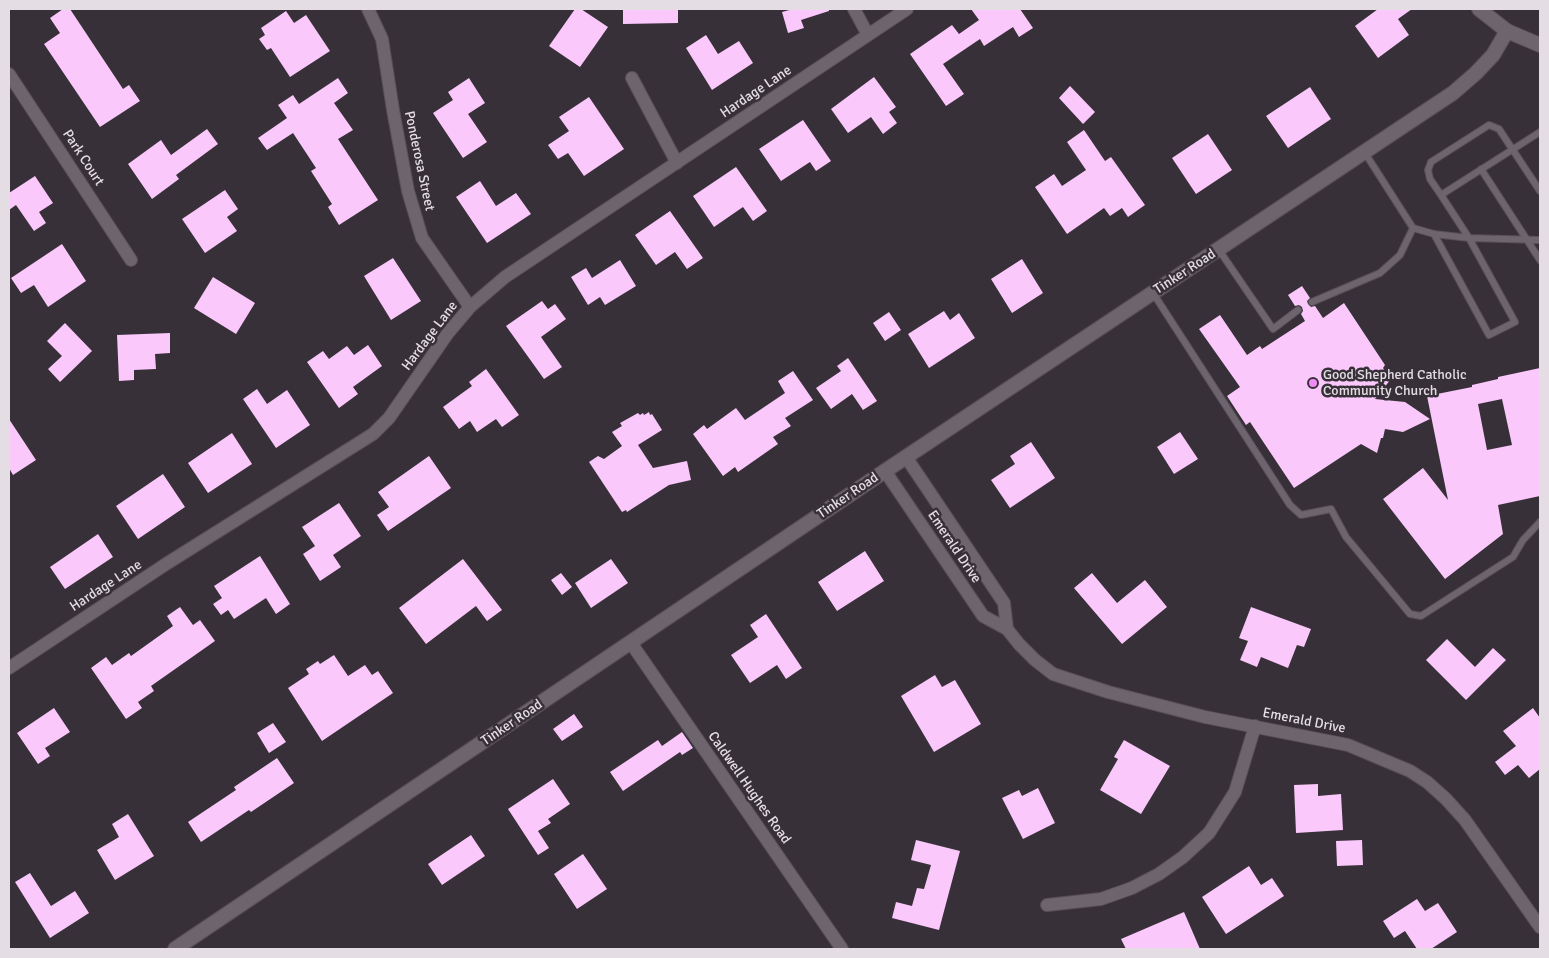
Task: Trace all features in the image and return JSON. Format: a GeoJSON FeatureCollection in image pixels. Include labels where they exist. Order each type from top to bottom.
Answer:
{"type":"FeatureCollection","features":[{"type":"Feature","properties":{"kind":"main road"},"geometry":{"type":"LineString","coordinates":[[1480,9],[1507,30],[1540,44]]}},
{"type":"Feature","properties":{"kind":"main road","name":"Tinker Road"},"geometry":{"type":"LineString","coordinates":[[175,949],[906,456],[1453,93],[1493,55],[1507,30]]}},
{"type":"Feature","properties":{"kind":"street","name":"Ponderosa Street"},"geometry":{"type":"LineString","coordinates":[[368,9],[382,39],[392,110],[408,191],[422,238],[470,307]]}},
{"type":"Feature","properties":{"kind":"street"},"geometry":{"type":"LineString","coordinates":[[854,9],[868,35]]}},
{"type":"Feature","properties":{"kind":"street","name":"Hardage Lane"},"geometry":{"type":"LineString","coordinates":[[9,668],[166,564],[373,434],[389,418],[448,332],[470,307],[505,277],[907,9]]}},
{"type":"Feature","properties":{"kind":"street","name":"Park Court"},"geometry":{"type":"LineString","coordinates":[[9,74],[131,260]]}},
{"type":"Feature","properties":{"kind":"street"},"geometry":{"type":"LineString","coordinates":[[632,78],[677,163]]}},
{"type":"Feature","properties":{"kind":"street","name":"Emerald Drive"},"geometry":{"type":"LineString","coordinates":[[906,456],[1004,604],[1007,629]]}},
{"type":"Feature","properties":{"kind":"street","name":"Emerald Drive"},"geometry":{"type":"LineString","coordinates":[[885,471],[983,616],[1007,629],[1035,660],[1053,674],[1108,692],[1205,717],[1348,745],[1410,771],[1427,782],[1465,820],[1540,927]]}},
{"type":"Feature","properties":{"kind":"street","name":"Caldwell Hughes Road"},"geometry":{"type":"LineString","coordinates":[[631,643],[842,949]]}},
{"type":"Feature","properties":{"kind":"street"},"geometry":{"type":"LineString","coordinates":[[1047,905],[1101,899],[1132,888],[1159,874],[1183,857],[1209,833],[1235,792],[1255,726]]}},
{"type":"Feature","properties":{"kind":"lane"},"geometry":{"type":"LineString","coordinates":[[1434,234],[1489,335],[1515,322],[1469,238],[1430,179],[1428,170],[1431,162],[1489,125],[1499,129],[1540,191]]}},
{"type":"Feature","properties":{"kind":"lane"},"geometry":{"type":"LineString","coordinates":[[1440,195],[1540,132]]}},
{"type":"Feature","properties":{"kind":"lane"},"geometry":{"type":"LineString","coordinates":[[1365,153],[1413,228],[1434,234],[1469,238],[1540,240]]}},
{"type":"Feature","properties":{"kind":"lane"},"geometry":{"type":"LineString","coordinates":[[1481,169],[1540,260]]}},
{"type":"Feature","properties":{"kind":"lane"},"geometry":{"type":"LineString","coordinates":[[1312,302],[1380,273],[1400,255],[1413,228]]}},
{"type":"Feature","properties":{"kind":"lane"},"geometry":{"type":"LineString","coordinates":[[1219,250],[1272,329],[1298,310]]}},
{"type":"Feature","properties":{"kind":"lane"},"geometry":{"type":"LineString","coordinates":[[1153,293],[1290,504],[1301,515],[1331,509],[1346,537],[1410,614],[1422,616],[1513,557],[1523,540],[1540,522]]}},
{"type":"Feature","properties":{"kind":"building"},"geometry":{"type":"Polygon","coordinates":[[[63,9],[70,9],[123,89],[129,85],[140,101],[100,127],[44,44],[60,33],[50,18],[63,9]]]}},
{"type":"Feature","properties":{"kind":"building"},"geometry":{"type":"Polygon","coordinates":[[[575,9],[581,9],[608,27],[580,67],[549,46],[575,9]]]}},
{"type":"Feature","properties":{"kind":"building"},"geometry":{"type":"Polygon","coordinates":[[[623,9],[678,9],[678,23],[623,24],[623,9]]]}},
{"type":"Feature","properties":{"kind":"building"},"geometry":{"type":"Polygon","coordinates":[[[793,9],[829,9],[829,11],[801,20],[804,28],[788,33],[782,12],[793,9]]]}},
{"type":"Feature","properties":{"kind":"building"},"geometry":{"type":"Polygon","coordinates":[[[971,9],[1020,9],[1033,28],[1019,37],[1013,27],[984,46],[980,39],[943,64],[964,94],[946,106],[910,54],[952,25],[959,34],[979,20],[971,9]]]}},
{"type":"Feature","properties":{"kind":"building"},"geometry":{"type":"Polygon","coordinates":[[[1378,9],[1412,9],[1398,19],[1409,35],[1378,58],[1355,26],[1378,9]]]}},
{"type":"Feature","properties":{"kind":"building"},"geometry":{"type":"Polygon","coordinates":[[[286,11],[294,23],[306,15],[330,51],[290,77],[271,48],[267,50],[259,39],[265,35],[261,28],[286,11]]]}},
{"type":"Feature","properties":{"kind":"building"},"geometry":{"type":"Polygon","coordinates":[[[706,35],[718,54],[739,41],[753,63],[712,90],[686,48],[706,35]]]}},
{"type":"Feature","properties":{"kind":"building"},"geometry":{"type":"Polygon","coordinates":[[[874,77],[896,107],[889,112],[897,123],[883,134],[871,117],[848,133],[831,109],[874,77]]]}},
{"type":"Feature","properties":{"kind":"building"},"geometry":{"type":"Polygon","coordinates":[[[338,78],[348,93],[334,103],[353,130],[338,139],[378,200],[339,225],[328,207],[332,204],[311,171],[316,168],[293,133],[267,150],[258,138],[287,118],[278,105],[293,95],[299,104],[338,78]]]}},
{"type":"Feature","properties":{"kind":"building"},"geometry":{"type":"Polygon","coordinates":[[[469,78],[485,103],[468,114],[487,142],[463,158],[433,113],[453,100],[448,92],[469,78]]]}},
{"type":"Feature","properties":{"kind":"building"},"geometry":{"type":"Polygon","coordinates":[[[1070,86],[1095,112],[1083,124],[1059,98],[1070,86]]]}},
{"type":"Feature","properties":{"kind":"building"},"geometry":{"type":"Polygon","coordinates":[[[1310,87],[1331,119],[1288,148],[1266,116],[1310,87]]]}},
{"type":"Feature","properties":{"kind":"building"},"geometry":{"type":"Polygon","coordinates":[[[589,97],[624,149],[584,176],[568,153],[558,159],[548,145],[569,131],[559,117],[589,97]]]}},
{"type":"Feature","properties":{"kind":"building"},"geometry":{"type":"Polygon","coordinates":[[[803,120],[831,161],[816,171],[810,162],[781,181],[759,149],[803,120]]]}},
{"type":"Feature","properties":{"kind":"building"},"geometry":{"type":"Polygon","coordinates":[[[207,129],[218,144],[176,175],[179,179],[152,199],[128,164],[161,140],[171,155],[207,129]]]}},
{"type":"Feature","properties":{"kind":"building"},"geometry":{"type":"Polygon","coordinates":[[[1084,130],[1105,161],[1111,157],[1145,205],[1128,217],[1122,208],[1110,216],[1104,208],[1067,234],[1035,187],[1054,174],[1062,186],[1086,170],[1067,142],[1084,130]]]}},
{"type":"Feature","properties":{"kind":"building"},"geometry":{"type":"Polygon","coordinates":[[[1208,134],[1232,170],[1196,194],[1172,158],[1208,134]]]}},
{"type":"Feature","properties":{"kind":"building"},"geometry":{"type":"Polygon","coordinates":[[[736,167],[767,211],[753,221],[743,207],[714,227],[693,196],[736,167]]]}},
{"type":"Feature","properties":{"kind":"building"},"geometry":{"type":"Polygon","coordinates":[[[35,176],[53,203],[39,212],[46,223],[34,231],[16,205],[9,210],[9,193],[35,176]]]}},
{"type":"Feature","properties":{"kind":"building"},"geometry":{"type":"Polygon","coordinates":[[[480,181],[496,206],[516,193],[531,214],[487,243],[456,197],[480,181]]]}},
{"type":"Feature","properties":{"kind":"building"},"geometry":{"type":"Polygon","coordinates":[[[225,190],[238,209],[227,217],[237,231],[205,253],[182,219],[225,190]]]}},
{"type":"Feature","properties":{"kind":"building"},"geometry":{"type":"Polygon","coordinates":[[[670,211],[703,258],[687,269],[675,252],[656,265],[635,235],[670,211]]]}},
{"type":"Feature","properties":{"kind":"building"},"geometry":{"type":"Polygon","coordinates":[[[62,244],[86,281],[48,307],[34,285],[21,293],[11,278],[62,244]]]}},
{"type":"Feature","properties":{"kind":"building"},"geometry":{"type":"Polygon","coordinates":[[[393,258],[421,301],[391,320],[364,276],[393,258]]]}},
{"type":"Feature","properties":{"kind":"building"},"geometry":{"type":"Polygon","coordinates":[[[1022,259],[1043,293],[1012,313],[991,279],[1022,259]]]}},
{"type":"Feature","properties":{"kind":"building"},"geometry":{"type":"Polygon","coordinates":[[[620,260],[636,286],[605,305],[600,297],[588,305],[571,277],[586,268],[592,278],[620,260]]]}},
{"type":"Feature","properties":{"kind":"building"},"geometry":{"type":"Polygon","coordinates":[[[213,277],[255,303],[236,334],[194,308],[213,277]]]}},
{"type":"Feature","properties":{"kind":"building","name":"Good Shepherd Catholic Community Church"},"geometry":{"type":"Polygon","coordinates":[[[1302,286],[1310,298],[1307,301],[1308,304],[1311,307],[1315,306],[1323,318],[1344,303],[1385,365],[1383,368],[1391,379],[1375,399],[1405,402],[1430,419],[1403,432],[1385,429],[1377,453],[1361,444],[1294,488],[1250,422],[1246,425],[1227,396],[1240,387],[1199,329],[1220,315],[1247,355],[1260,346],[1262,349],[1305,321],[1301,314],[1303,311],[1302,307],[1299,305],[1295,306],[1288,295],[1302,286]]]}},
{"type":"Feature","properties":{"kind":"building"},"geometry":{"type":"Polygon","coordinates":[[[542,301],[548,309],[555,304],[566,319],[541,337],[562,367],[544,379],[506,326],[542,301]]]}},
{"type":"Feature","properties":{"kind":"building"},"geometry":{"type":"Polygon","coordinates":[[[944,311],[950,320],[959,313],[975,338],[929,368],[908,334],[944,311]]]}},
{"type":"Feature","properties":{"kind":"building"},"geometry":{"type":"Polygon","coordinates":[[[889,312],[901,330],[885,341],[873,323],[889,312]]]}},
{"type":"Feature","properties":{"kind":"building"},"geometry":{"type":"Polygon","coordinates":[[[65,323],[92,351],[60,382],[48,369],[62,356],[47,341],[65,323]]]}},
{"type":"Feature","properties":{"kind":"building"},"geometry":{"type":"Polygon","coordinates":[[[170,333],[170,353],[155,354],[156,369],[134,370],[134,380],[119,381],[117,335],[170,333]]]}},
{"type":"Feature","properties":{"kind":"building"},"geometry":{"type":"Polygon","coordinates":[[[368,345],[382,366],[353,387],[358,394],[339,408],[307,362],[323,351],[329,359],[347,346],[354,355],[368,345]]]}},
{"type":"Feature","properties":{"kind":"building"},"geometry":{"type":"Polygon","coordinates":[[[848,358],[877,401],[863,410],[852,394],[831,409],[816,388],[841,371],[837,366],[848,358]]]}},
{"type":"Feature","properties":{"kind":"building"},"geometry":{"type":"Polygon","coordinates":[[[1540,368],[1540,496],[1498,505],[1503,534],[1445,579],[1383,499],[1423,468],[1448,500],[1427,396],[1472,387],[1472,385],[1498,379],[1498,377],[1540,368]],[[1502,399],[1478,404],[1487,450],[1512,445],[1502,399]]]}},
{"type":"Feature","properties":{"kind":"building"},"geometry":{"type":"Polygon","coordinates":[[[486,369],[519,415],[502,427],[496,419],[477,432],[470,421],[459,429],[443,407],[472,386],[469,382],[486,369]]]}},
{"type":"Feature","properties":{"kind":"building"},"geometry":{"type":"Polygon","coordinates":[[[793,371],[813,400],[785,418],[791,426],[773,437],[778,444],[738,472],[735,467],[723,476],[693,434],[704,425],[707,429],[736,408],[745,420],[785,393],[778,381],[793,371]]]}},
{"type":"Feature","properties":{"kind":"building"},"geometry":{"type":"Polygon","coordinates":[[[257,389],[267,404],[287,390],[310,425],[276,448],[243,399],[257,389]]]}},
{"type":"Feature","properties":{"kind":"building"},"geometry":{"type":"Polygon","coordinates":[[[649,412],[662,430],[638,445],[653,468],[687,461],[691,480],[669,485],[627,512],[626,510],[622,512],[589,462],[598,456],[604,459],[622,446],[612,432],[622,426],[620,423],[638,413],[640,415],[643,413],[644,415],[649,412]]]}},
{"type":"Feature","properties":{"kind":"building"},"geometry":{"type":"Polygon","coordinates":[[[9,419],[36,460],[13,475],[9,468],[9,419]]]}},
{"type":"Feature","properties":{"kind":"building"},"geometry":{"type":"Polygon","coordinates":[[[1180,432],[1198,459],[1174,474],[1157,447],[1180,432]]]}},
{"type":"Feature","properties":{"kind":"building"},"geometry":{"type":"Polygon","coordinates":[[[232,433],[252,464],[208,493],[188,463],[232,433]]]}},
{"type":"Feature","properties":{"kind":"building"},"geometry":{"type":"Polygon","coordinates":[[[1031,442],[1055,478],[1010,508],[991,480],[1015,464],[1010,456],[1031,442]]]}},
{"type":"Feature","properties":{"kind":"building"},"geometry":{"type":"Polygon","coordinates":[[[429,456],[451,488],[388,531],[377,515],[389,507],[378,492],[429,456]]]}},
{"type":"Feature","properties":{"kind":"building"},"geometry":{"type":"Polygon","coordinates":[[[163,474],[185,507],[138,539],[116,506],[163,474]]]}},
{"type":"Feature","properties":{"kind":"building"},"geometry":{"type":"Polygon","coordinates":[[[339,503],[361,536],[333,555],[341,567],[320,581],[303,554],[315,546],[302,527],[339,503]]]}},
{"type":"Feature","properties":{"kind":"building"},"geometry":{"type":"Polygon","coordinates":[[[98,534],[113,557],[65,589],[50,567],[98,534]]]}},
{"type":"Feature","properties":{"kind":"building"},"geometry":{"type":"Polygon","coordinates":[[[865,551],[884,581],[837,611],[818,582],[865,551]]]}},
{"type":"Feature","properties":{"kind":"building"},"geometry":{"type":"Polygon","coordinates":[[[260,556],[290,604],[276,614],[266,598],[234,619],[228,610],[221,615],[213,604],[222,598],[214,586],[260,556]]]}},
{"type":"Feature","properties":{"kind":"building"},"geometry":{"type":"Polygon","coordinates":[[[463,559],[502,610],[487,621],[476,606],[426,644],[399,608],[463,559]]]}},
{"type":"Feature","properties":{"kind":"building"},"geometry":{"type":"Polygon","coordinates":[[[611,559],[628,583],[591,608],[575,583],[611,559]]]}},
{"type":"Feature","properties":{"kind":"building"},"geometry":{"type":"Polygon","coordinates":[[[561,573],[572,587],[562,595],[551,580],[561,573]]]}},
{"type":"Feature","properties":{"kind":"building"},"geometry":{"type":"Polygon","coordinates":[[[1092,573],[1117,603],[1145,580],[1167,607],[1122,644],[1074,588],[1092,573]]]}},
{"type":"Feature","properties":{"kind":"building"},"geometry":{"type":"Polygon","coordinates":[[[180,607],[193,625],[200,620],[215,641],[151,686],[154,691],[138,702],[142,708],[126,719],[91,668],[106,657],[112,665],[129,653],[131,656],[173,626],[167,616],[180,607]]]}},
{"type":"Feature","properties":{"kind":"building"},"geometry":{"type":"Polygon","coordinates":[[[1251,607],[1311,629],[1304,647],[1297,645],[1288,668],[1261,657],[1257,667],[1240,660],[1248,641],[1239,638],[1251,607]]]}},
{"type":"Feature","properties":{"kind":"building"},"geometry":{"type":"Polygon","coordinates":[[[766,614],[802,668],[786,679],[777,665],[750,683],[731,655],[758,637],[750,625],[766,614]]]}},
{"type":"Feature","properties":{"kind":"building"},"geometry":{"type":"Polygon","coordinates":[[[1447,639],[1475,667],[1493,648],[1506,660],[1466,700],[1426,660],[1447,639]]]}},
{"type":"Feature","properties":{"kind":"building"},"geometry":{"type":"Polygon","coordinates":[[[334,655],[348,676],[365,665],[372,675],[378,671],[393,693],[322,741],[288,688],[309,674],[306,669],[318,661],[320,664],[334,655]]]}},
{"type":"Feature","properties":{"kind":"building"},"geometry":{"type":"Polygon","coordinates":[[[935,675],[942,687],[955,680],[981,724],[934,752],[901,696],[935,675]]]}},
{"type":"Feature","properties":{"kind":"building"},"geometry":{"type":"Polygon","coordinates":[[[54,708],[70,732],[45,748],[50,756],[38,764],[17,733],[54,708]]]}},
{"type":"Feature","properties":{"kind":"building"},"geometry":{"type":"Polygon","coordinates":[[[1533,708],[1540,718],[1540,769],[1529,778],[1518,765],[1505,775],[1495,762],[1516,746],[1503,731],[1533,708]]]}},
{"type":"Feature","properties":{"kind":"building"},"geometry":{"type":"Polygon","coordinates":[[[574,714],[583,727],[562,741],[553,729],[574,714]]]}},
{"type":"Feature","properties":{"kind":"building"},"geometry":{"type":"Polygon","coordinates":[[[273,723],[286,742],[269,753],[257,733],[273,723]]]}},
{"type":"Feature","properties":{"kind":"building"},"geometry":{"type":"Polygon","coordinates":[[[682,732],[693,748],[682,755],[680,752],[623,791],[610,772],[658,740],[662,746],[682,732]]]}},
{"type":"Feature","properties":{"kind":"building"},"geometry":{"type":"Polygon","coordinates":[[[1124,740],[1170,766],[1141,814],[1100,790],[1118,759],[1114,757],[1124,740]]]}},
{"type":"Feature","properties":{"kind":"building"},"geometry":{"type":"Polygon","coordinates":[[[277,758],[294,783],[201,842],[188,822],[236,790],[234,787],[277,758]]]}},
{"type":"Feature","properties":{"kind":"building"},"geometry":{"type":"Polygon","coordinates":[[[553,779],[570,804],[548,819],[551,823],[538,831],[549,848],[538,855],[508,809],[553,779]]]}},
{"type":"Feature","properties":{"kind":"building"},"geometry":{"type":"Polygon","coordinates":[[[1318,784],[1318,796],[1341,794],[1343,830],[1296,833],[1294,785],[1318,784]]]}},
{"type":"Feature","properties":{"kind":"building"},"geometry":{"type":"Polygon","coordinates":[[[1038,788],[1055,823],[1023,839],[1002,798],[1019,790],[1022,796],[1038,788]]]}},
{"type":"Feature","properties":{"kind":"building"},"geometry":{"type":"Polygon","coordinates":[[[128,814],[154,856],[115,880],[97,850],[119,837],[112,824],[128,814]]]}},
{"type":"Feature","properties":{"kind":"building"},"geometry":{"type":"Polygon","coordinates":[[[471,835],[485,856],[442,885],[428,864],[471,835]]]}},
{"type":"Feature","properties":{"kind":"building"},"geometry":{"type":"Polygon","coordinates":[[[916,840],[960,851],[939,930],[892,918],[896,902],[912,906],[917,888],[924,889],[931,865],[911,860],[916,840]]]}},
{"type":"Feature","properties":{"kind":"building"},"geometry":{"type":"Polygon","coordinates":[[[1362,840],[1363,865],[1337,866],[1336,841],[1362,840]]]}},
{"type":"Feature","properties":{"kind":"building"},"geometry":{"type":"Polygon","coordinates":[[[583,854],[607,889],[577,909],[554,874],[583,854]]]}},
{"type":"Feature","properties":{"kind":"building"},"geometry":{"type":"Polygon","coordinates":[[[1249,866],[1261,885],[1272,878],[1284,896],[1226,934],[1202,897],[1249,866]]]}},
{"type":"Feature","properties":{"kind":"building"},"geometry":{"type":"Polygon","coordinates":[[[30,873],[51,906],[75,891],[89,913],[50,938],[15,882],[30,873]]]}},
{"type":"Feature","properties":{"kind":"building"},"geometry":{"type":"Polygon","coordinates":[[[1417,899],[1425,911],[1438,903],[1457,932],[1431,949],[1417,949],[1405,931],[1394,938],[1383,921],[1417,899]]]}},
{"type":"Feature","properties":{"kind":"building"},"geometry":{"type":"Polygon","coordinates":[[[1184,912],[1200,949],[1126,949],[1121,939],[1184,912]]]}},
{"type":"Feature","properties":{"kind":"place","name":"Good Shepherd Catholic Community Church"},"geometry":{"type":"Point","coordinates":[1313,383]}}]}
